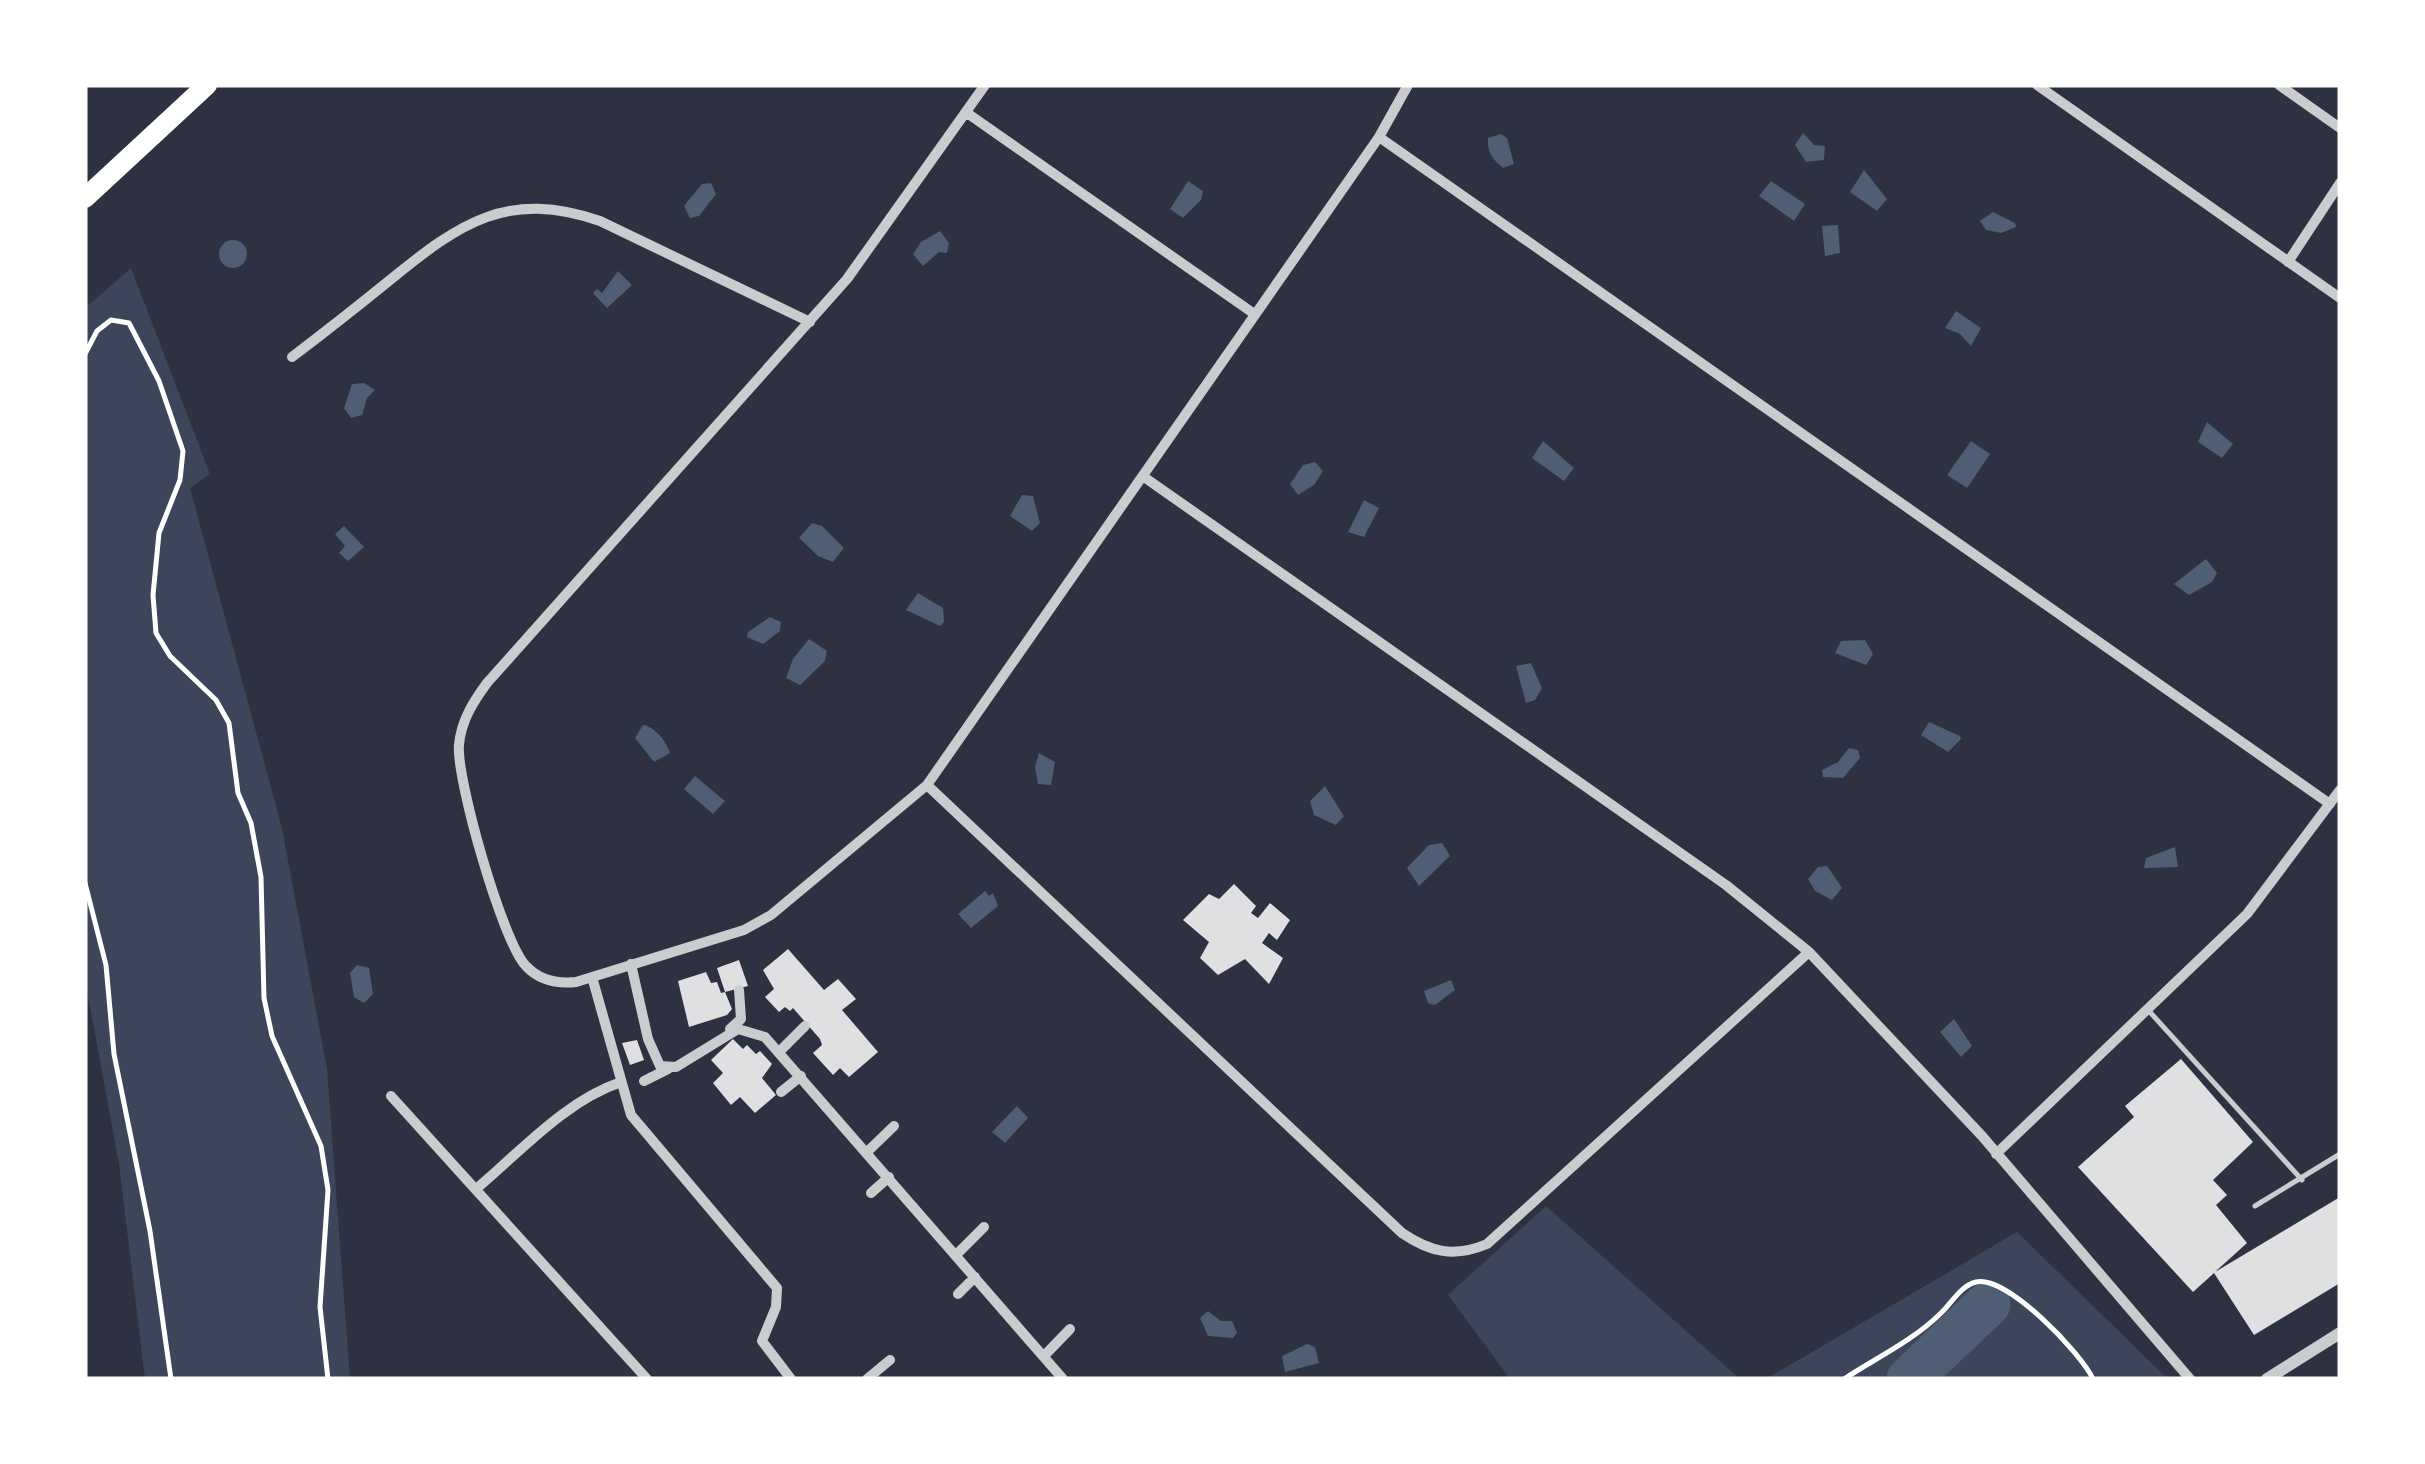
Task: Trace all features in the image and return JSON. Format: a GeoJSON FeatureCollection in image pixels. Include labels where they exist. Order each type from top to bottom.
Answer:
{"type":"FeatureCollection","features":[{"type":"Feature","properties":{"kind":"highway"},"geometry":{"type":"LineString","coordinates":[[85,198],[207,85]]}},
{"type":"Feature","properties":{"kind":"street"},"geometry":{"type":"LineString","coordinates":[[985,85],[810,322],[488,683],[467,713],[459,744],[460,777],[521,960],[535,974],[555,982],[592,976],[744,930],[770,916],[927,785],[1380,136],[1408,85]]}},
{"type":"Feature","properties":{"kind":"street"},"geometry":{"type":"LineString","coordinates":[[2037,85],[2340,298]]}},
{"type":"Feature","properties":{"kind":"street"},"geometry":{"type":"LineString","coordinates":[[2279,85],[2340,128]]}},
{"type":"Feature","properties":{"kind":"street"},"geometry":{"type":"LineString","coordinates":[[967,113],[1253,313]]}},
{"type":"Feature","properties":{"kind":"street"},"geometry":{"type":"LineString","coordinates":[[1380,136],[2330,804]]}},
{"type":"Feature","properties":{"kind":"street"},"geometry":{"type":"LineString","coordinates":[[2288,262],[2340,183]]}},
{"type":"Feature","properties":{"kind":"street"},"geometry":{"type":"LineString","coordinates":[[292,357],[458,228],[497,212],[531,207],[570,211],[600,221],[810,322]]}},
{"type":"Feature","properties":{"kind":"street"},"geometry":{"type":"LineString","coordinates":[[1144,477],[1710,874],[1810,952],[1996,1154],[2190,1379]]}},
{"type":"Feature","properties":{"kind":"street"},"geometry":{"type":"LineString","coordinates":[[927,785],[1402,1233],[1421,1246],[1447,1253],[1476,1249],[1496,1236],[1810,952]]}},
{"type":"Feature","properties":{"kind":"street"},"geometry":{"type":"LineString","coordinates":[[1996,1154],[2247,914],[2340,790]]}},
{"type":"Feature","properties":{"kind":"street"},"geometry":{"type":"LineString","coordinates":[[631,964],[648,1039],[660,1066],[669,1068]]}},
{"type":"Feature","properties":{"kind":"street"},"geometry":{"type":"LineString","coordinates":[[592,976],[631,1114],[777,1288],[776,1307],[762,1341],[791,1379]]}},
{"type":"Feature","properties":{"kind":"street"},"geometry":{"type":"LineString","coordinates":[[644,1080],[727,1032],[741,1019],[739,990]]}},
{"type":"Feature","properties":{"kind":"street"},"geometry":{"type":"LineString","coordinates":[[780,1052],[805,1026]]}},
{"type":"Feature","properties":{"kind":"street"},"geometry":{"type":"LineString","coordinates":[[727,1032],[752,1031],[780,1052],[1044,1356],[1056,1376]]}},
{"type":"Feature","properties":{"kind":"street"},"geometry":{"type":"LineString","coordinates":[[781,1092],[801,1076]]}},
{"type":"Feature","properties":{"kind":"street"},"geometry":{"type":"LineString","coordinates":[[476,1189],[572,1108],[620,1082]]}},
{"type":"Feature","properties":{"kind":"street"},"geometry":{"type":"LineString","coordinates":[[391,1096],[647,1379]]}},
{"type":"Feature","properties":{"kind":"street"},"geometry":{"type":"LineString","coordinates":[[867,1152],[894,1126]]}},
{"type":"Feature","properties":{"kind":"street"},"geometry":{"type":"LineString","coordinates":[[871,1193],[889,1178]]}},
{"type":"Feature","properties":{"kind":"street"},"geometry":{"type":"LineString","coordinates":[[956,1255],[984,1226]]}},
{"type":"Feature","properties":{"kind":"street"},"geometry":{"type":"LineString","coordinates":[[958,1294],[975,1276]]}},
{"type":"Feature","properties":{"kind":"street"},"geometry":{"type":"LineString","coordinates":[[1044,1356],[1070,1329]]}},
{"type":"Feature","properties":{"kind":"street"},"geometry":{"type":"LineString","coordinates":[[2268,1379],[2340,1333]]}},
{"type":"Feature","properties":{"kind":"street"},"geometry":{"type":"LineString","coordinates":[[867,1379],[890,1360]]}},
{"type":"Feature","properties":{"kind":"lane"},"geometry":{"type":"LineString","coordinates":[[2149,1010],[2302,1180]]}},
{"type":"Feature","properties":{"kind":"lane"},"geometry":{"type":"LineString","coordinates":[[2255,1206],[2340,1154]]}},
{"type":"Feature","properties":{"kind":"path"},"geometry":{"type":"LineString","coordinates":[[85,354],[97,331],[111,320],[129,324],[159,382],[183,451],[180,480],[159,533],[153,596],[156,633],[170,656],[216,700],[229,722],[238,793],[251,823],[262,876],[264,998],[272,1036],[322,1146],[328,1190],[320,1307],[328,1379]]}},
{"type":"Feature","properties":{"kind":"path"},"geometry":{"type":"LineString","coordinates":[[85,883],[106,965],[114,1054],[150,1231],[171,1379]]}},
{"type":"Feature","properties":{"kind":"path"},"geometry":{"type":"LineString","coordinates":[[1844,1379],[1924,1329],[1963,1289],[1976,1282],[1987,1282],[2015,1297],[2080,1355],[2093,1379]]}},
{"type":"Feature","properties":{"kind":"shaded area"},"geometry":{"type":"Polygon","coordinates":[[[1803,133],[1814,145],[1825,146],[1824,160],[1806,162],[1795,145],[1803,133]]]}},
{"type":"Feature","properties":{"kind":"shaded area"},"geometry":{"type":"Polygon","coordinates":[[[1501,134],[1507,138],[1514,164],[1503,168],[1491,155],[1488,143],[1488,138],[1501,134]]]}},
{"type":"Feature","properties":{"kind":"shaded area"},"geometry":{"type":"Polygon","coordinates":[[[1864,170],[1887,199],[1877,211],[1850,192],[1864,170]]]}},
{"type":"Feature","properties":{"kind":"shaded area"},"geometry":{"type":"Polygon","coordinates":[[[1188,181],[1203,191],[1201,200],[1183,218],[1170,209],[1188,181]]]}},
{"type":"Feature","properties":{"kind":"shaded area"},"geometry":{"type":"Polygon","coordinates":[[[1771,181],[1805,204],[1794,221],[1759,196],[1771,181]]]}},
{"type":"Feature","properties":{"kind":"shaded area"},"geometry":{"type":"Polygon","coordinates":[[[711,183],[716,194],[699,216],[690,218],[684,206],[702,184],[711,183]]]}},
{"type":"Feature","properties":{"kind":"shaded area"},"geometry":{"type":"Polygon","coordinates":[[[1993,212],[2016,227],[2001,233],[1986,230],[1980,221],[1993,212]]]}},
{"type":"Feature","properties":{"kind":"shaded area"},"geometry":{"type":"Polygon","coordinates":[[[1838,225],[1840,253],[1825,256],[1822,226],[1838,225]]]}},
{"type":"Feature","properties":{"kind":"shaded area"},"geometry":{"type":"Polygon","coordinates":[[[940,231],[949,243],[947,253],[939,252],[923,266],[913,254],[921,242],[940,231]]]}},
{"type":"Feature","properties":{"kind":"shaded area"},"geometry":{"type":"Polygon","coordinates":[[[233,240],[243,244],[247,254],[243,264],[233,268],[223,264],[219,254],[223,244],[233,240]]]}},
{"type":"Feature","properties":{"kind":"shaded area"},"geometry":{"type":"Polygon","coordinates":[[[131,268],[210,474],[190,488],[282,828],[327,1069],[350,1379],[145,1379],[119,1164],[85,980],[85,308],[131,268]]]}},
{"type":"Feature","properties":{"kind":"shaded area"},"geometry":{"type":"Polygon","coordinates":[[[618,271],[632,285],[607,308],[593,293],[597,289],[602,293],[618,271]]]}},
{"type":"Feature","properties":{"kind":"shaded area"},"geometry":{"type":"Polygon","coordinates":[[[1956,311],[1981,328],[1971,346],[1960,334],[1945,328],[1956,311]]]}},
{"type":"Feature","properties":{"kind":"shaded area"},"geometry":{"type":"Polygon","coordinates":[[[364,383],[375,390],[367,398],[362,415],[351,418],[344,408],[352,384],[364,383]]]}},
{"type":"Feature","properties":{"kind":"shaded area"},"geometry":{"type":"Polygon","coordinates":[[[2207,422],[2233,444],[2222,458],[2198,442],[2207,422]]]}},
{"type":"Feature","properties":{"kind":"shaded area"},"geometry":{"type":"Polygon","coordinates":[[[1543,441],[1574,468],[1564,481],[1532,458],[1543,441]]]}},
{"type":"Feature","properties":{"kind":"shaded area"},"geometry":{"type":"Polygon","coordinates":[[[1971,441],[1990,454],[1967,488],[1947,475],[1971,441]]]}},
{"type":"Feature","properties":{"kind":"shaded area"},"geometry":{"type":"Polygon","coordinates":[[[1315,462],[1323,471],[1314,485],[1298,495],[1290,484],[1303,465],[1315,462]]]}},
{"type":"Feature","properties":{"kind":"shaded area"},"geometry":{"type":"Polygon","coordinates":[[[1022,495],[1033,496],[1040,523],[1032,531],[1010,516],[1022,495]]]}},
{"type":"Feature","properties":{"kind":"shaded area"},"geometry":{"type":"Polygon","coordinates":[[[1364,500],[1379,508],[1364,537],[1348,532],[1364,500]]]}},
{"type":"Feature","properties":{"kind":"shaded area"},"geometry":{"type":"Polygon","coordinates":[[[812,523],[822,526],[844,548],[833,562],[818,556],[799,538],[812,523]]]}},
{"type":"Feature","properties":{"kind":"shaded area"},"geometry":{"type":"Polygon","coordinates":[[[344,526],[364,547],[348,561],[339,553],[345,546],[335,534],[344,526]]]}},
{"type":"Feature","properties":{"kind":"shaded area"},"geometry":{"type":"Polygon","coordinates":[[[2206,559],[2217,573],[2212,582],[2189,595],[2174,584],[2206,559]]]}},
{"type":"Feature","properties":{"kind":"shaded area"},"geometry":{"type":"Polygon","coordinates":[[[918,593],[943,608],[944,622],[940,626],[906,610],[918,593]]]}},
{"type":"Feature","properties":{"kind":"shaded area"},"geometry":{"type":"Polygon","coordinates":[[[770,617],[781,622],[780,631],[763,644],[747,637],[748,632],[770,617]]]}},
{"type":"Feature","properties":{"kind":"shaded area"},"geometry":{"type":"Polygon","coordinates":[[[809,639],[827,651],[825,661],[800,685],[786,678],[793,659],[809,639]]]}},
{"type":"Feature","properties":{"kind":"shaded area"},"geometry":{"type":"Polygon","coordinates":[[[1865,640],[1873,654],[1866,665],[1835,653],[1841,641],[1865,640]]]}},
{"type":"Feature","properties":{"kind":"shaded area"},"geometry":{"type":"Polygon","coordinates":[[[1531,663],[1542,688],[1535,700],[1526,703],[1516,666],[1531,663]]]}},
{"type":"Feature","properties":{"kind":"shaded area"},"geometry":{"type":"Polygon","coordinates":[[[1929,722],[1961,739],[1948,752],[1921,735],[1929,722]]]}},
{"type":"Feature","properties":{"kind":"shaded area"},"geometry":{"type":"Polygon","coordinates":[[[643,725],[660,735],[670,753],[654,762],[635,738],[643,725]]]}},
{"type":"Feature","properties":{"kind":"shaded area"},"geometry":{"type":"Polygon","coordinates":[[[1849,748],[1858,750],[1860,758],[1843,778],[1823,777],[1822,770],[1838,762],[1849,748]]]}},
{"type":"Feature","properties":{"kind":"shaded area"},"geometry":{"type":"Polygon","coordinates":[[[1039,753],[1055,762],[1051,785],[1038,784],[1035,767],[1039,753]]]}},
{"type":"Feature","properties":{"kind":"shaded area"},"geometry":{"type":"Polygon","coordinates":[[[695,776],[725,801],[713,814],[684,789],[695,776]]]}},
{"type":"Feature","properties":{"kind":"shaded area"},"geometry":{"type":"Polygon","coordinates":[[[1325,786],[1344,816],[1336,825],[1314,815],[1310,801],[1325,786]]]}},
{"type":"Feature","properties":{"kind":"shaded area"},"geometry":{"type":"Polygon","coordinates":[[[1442,843],[1450,856],[1419,886],[1407,868],[1429,845],[1442,843]]]}},
{"type":"Feature","properties":{"kind":"shaded area"},"geometry":{"type":"Polygon","coordinates":[[[2175,847],[2178,867],[2144,868],[2146,858],[2175,847]]]}},
{"type":"Feature","properties":{"kind":"shaded area"},"geometry":{"type":"Polygon","coordinates":[[[1827,866],[1842,888],[1832,900],[1815,891],[1808,879],[1818,867],[1827,866]]]}},
{"type":"Feature","properties":{"kind":"shaded area"},"geometry":{"type":"Polygon","coordinates":[[[985,891],[989,896],[993,893],[998,906],[971,928],[958,914],[985,891]]]}},
{"type":"Feature","properties":{"kind":"shaded area"},"geometry":{"type":"Polygon","coordinates":[[[357,965],[369,968],[373,994],[364,1003],[354,997],[350,973],[357,965]]]}},
{"type":"Feature","properties":{"kind":"shaded area"},"geometry":{"type":"Polygon","coordinates":[[[1451,980],[1455,990],[1435,1005],[1428,1003],[1424,991],[1451,980]]]}},
{"type":"Feature","properties":{"kind":"shaded area"},"geometry":{"type":"Polygon","coordinates":[[[1954,1019],[1972,1046],[1961,1057],[1940,1032],[1954,1019]]]}},
{"type":"Feature","properties":{"kind":"shaded area"},"geometry":{"type":"Polygon","coordinates":[[[1017,1106],[1028,1118],[1005,1143],[992,1132],[1017,1106]]]}},
{"type":"Feature","properties":{"kind":"shaded area"},"geometry":{"type":"Polygon","coordinates":[[[1546,1206],[1740,1379],[1510,1379],[1448,1295],[1546,1206]]]}},
{"type":"Feature","properties":{"kind":"shaded area"},"geometry":{"type":"Polygon","coordinates":[[[2017,1232],[2168,1379],[1766,1379],[2017,1232]]]}},
{"type":"Feature","properties":{"kind":"shaded area"},"geometry":{"type":"Polygon","coordinates":[[[1208,1311],[1221,1321],[1232,1321],[1237,1333],[1233,1338],[1208,1336],[1200,1318],[1208,1311]]]}},
{"type":"Feature","properties":{"kind":"shaded area"},"geometry":{"type":"Polygon","coordinates":[[[1307,1344],[1315,1347],[1319,1363],[1285,1372],[1282,1356],[1307,1344]]]}},
{"type":"Feature","properties":{"kind":"building"},"geometry":{"type":"Polygon","coordinates":[[[1234,884],[1256,906],[1251,913],[1258,918],[1270,903],[1290,920],[1277,940],[1269,933],[1262,943],[1283,958],[1269,984],[1245,959],[1218,975],[1200,958],[1209,942],[1183,920],[1209,894],[1219,899],[1234,884]]]}},
{"type":"Feature","properties":{"kind":"building"},"geometry":{"type":"Polygon","coordinates":[[[788,949],[824,990],[838,979],[856,999],[842,1010],[878,1052],[849,1077],[840,1068],[833,1075],[813,1053],[822,1045],[820,1039],[793,1008],[790,1011],[785,1007],[779,1012],[765,997],[774,989],[763,970],[788,949]]]}},
{"type":"Feature","properties":{"kind":"building"},"geometry":{"type":"Polygon","coordinates":[[[739,960],[748,986],[725,992],[717,968],[739,960]]]}},
{"type":"Feature","properties":{"kind":"building"},"geometry":{"type":"Polygon","coordinates":[[[706,972],[711,983],[717,982],[721,993],[725,992],[732,1009],[727,1015],[689,1027],[678,981],[706,972]]]}},
{"type":"Feature","properties":{"kind":"building"},"geometry":{"type":"Polygon","coordinates":[[[733,1039],[743,1049],[747,1045],[756,1054],[760,1051],[772,1064],[762,1078],[776,1095],[755,1113],[740,1097],[731,1105],[713,1083],[723,1073],[711,1060],[733,1039]]]}},
{"type":"Feature","properties":{"kind":"building"},"geometry":{"type":"Polygon","coordinates":[[[637,1040],[644,1060],[630,1065],[622,1043],[637,1040]]]}},
{"type":"Feature","properties":{"kind":"building"},"geometry":{"type":"Polygon","coordinates":[[[2181,1059],[2253,1142],[2213,1180],[2227,1195],[2216,1205],[2247,1243],[2215,1272],[2340,1197],[2340,1283],[2254,1335],[2214,1273],[2193,1292],[2078,1167],[2134,1117],[2125,1106],[2181,1059]]]}},
{"type":"Feature","properties":{"kind":"waterway"},"geometry":{"type":"LineString","coordinates":[[1909,1379],[1988,1304]]}}]}
